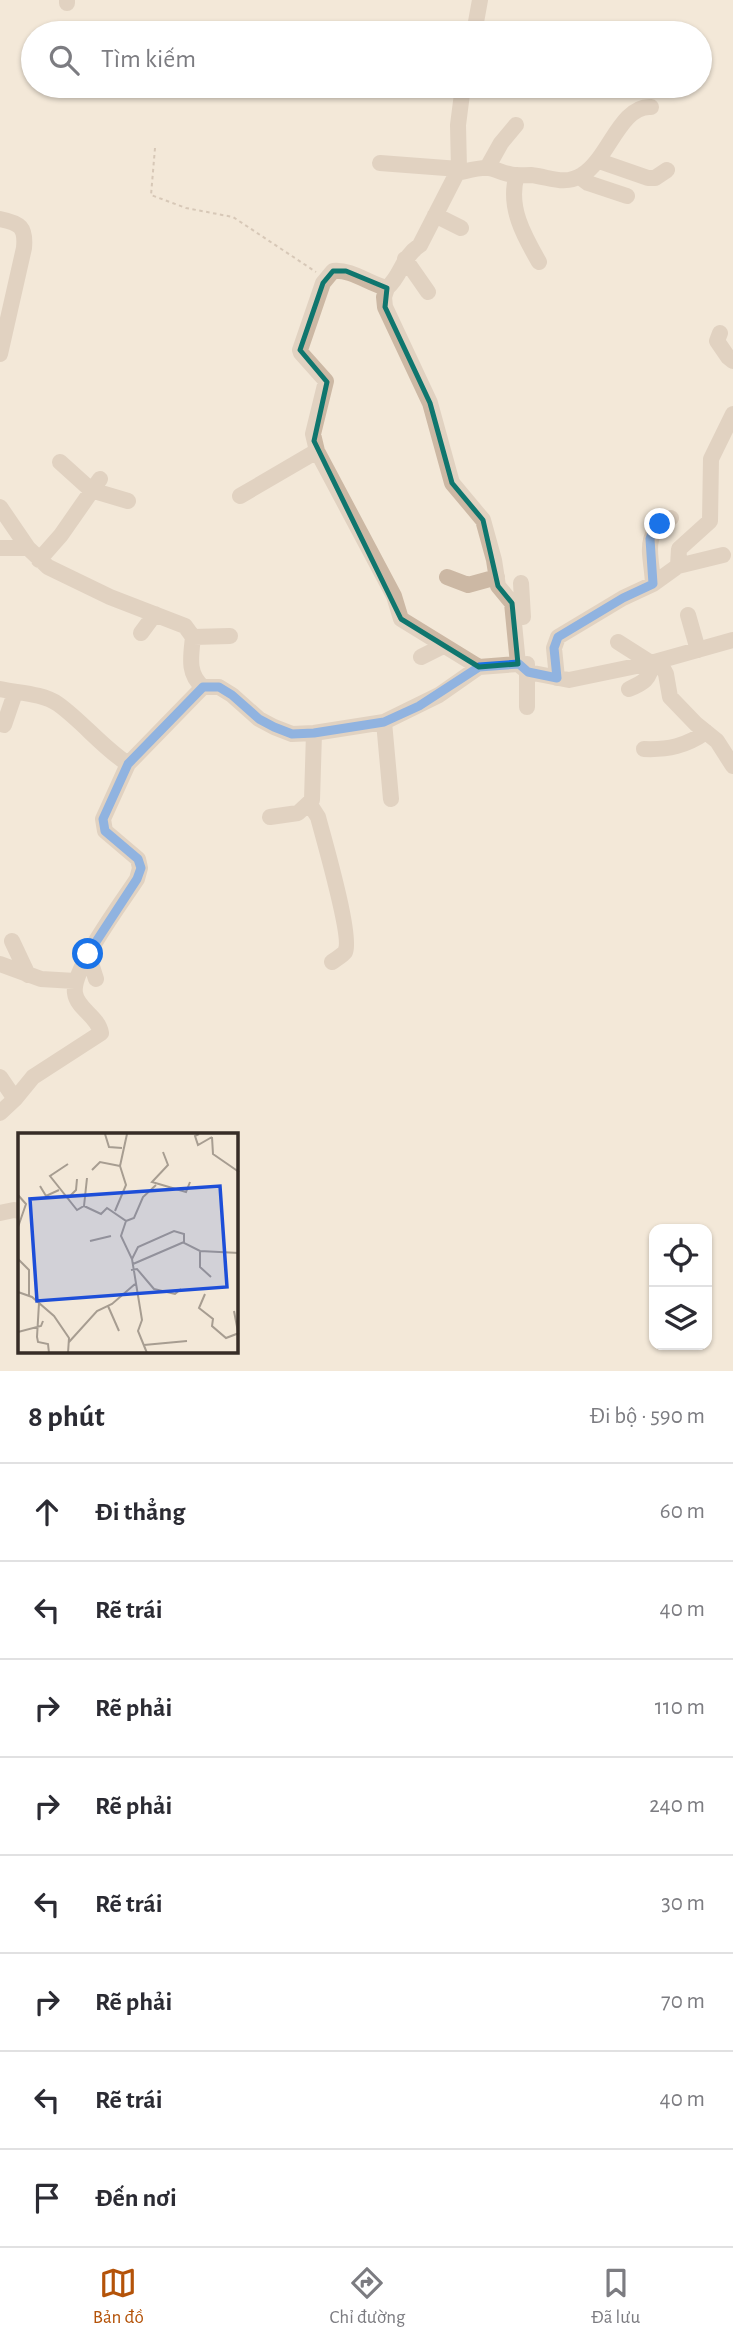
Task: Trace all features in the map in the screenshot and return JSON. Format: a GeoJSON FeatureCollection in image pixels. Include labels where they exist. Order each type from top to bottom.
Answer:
{"type":"FeatureCollection","features":[{"type":"Feature","properties":{"kind":"street"},"geometry":{"type":"LineString","coordinates":[[476,21],[480,0]]}},
{"type":"Feature","properties":{"kind":"street"},"geometry":{"type":"LineString","coordinates":[[461,98],[458,125],[458,171],[420,245],[411,251],[387,288],[385,307],[430,403],[452,483],[483,520],[500,592],[512,603],[527,707]]}},
{"type":"Feature","properties":{"kind":"street"},"geometry":{"type":"LineString","coordinates":[[380,163],[458,171],[487,168],[565,182],[580,177],[599,162],[607,146],[633,112],[642,106],[651,107]]}},
{"type":"Feature","properties":{"kind":"street"},"geometry":{"type":"LineString","coordinates":[[487,168],[501,143],[516,125]]}},
{"type":"Feature","properties":{"kind":"street"},"geometry":{"type":"LineString","coordinates":[[599,162],[648,178],[655,178],[667,170]]}},
{"type":"Feature","properties":{"kind":"street"},"geometry":{"type":"LineString","coordinates":[[517,175],[516,211],[522,231],[539,262]]}},
{"type":"Feature","properties":{"kind":"street"},"geometry":{"type":"LineString","coordinates":[[580,177],[588,183],[627,196]]}},
{"type":"Feature","properties":{"kind":"street"},"geometry":{"type":"LineString","coordinates":[[435,215],[461,228]]}},
{"type":"Feature","properties":{"kind":"street"},"geometry":{"type":"LineString","coordinates":[[0,219],[21,225],[25,236],[0,354]]}},
{"type":"Feature","properties":{"kind":"street"},"geometry":{"type":"LineString","coordinates":[[405,259],[428,292]]}},
{"type":"Feature","properties":{"kind":"street"},"geometry":{"type":"LineString","coordinates":[[387,288],[374,285],[346,271],[333,271],[326,278],[300,350],[326,381],[313,434],[317,451],[394,596],[401,619],[479,667],[523,668],[569,680],[655,662],[733,640]]}},
{"type":"Feature","properties":{"kind":"street"},"geometry":{"type":"LineString","coordinates":[[720,333],[718,341],[733,361]]}},
{"type":"Feature","properties":{"kind":"street"},"geometry":{"type":"LineString","coordinates":[[678,566],[679,550],[710,521],[711,459],[733,414]]}},
{"type":"Feature","properties":{"kind":"street"},"geometry":{"type":"LineString","coordinates":[[240,496],[317,451]]}},
{"type":"Feature","properties":{"kind":"street"},"geometry":{"type":"LineString","coordinates":[[60,462],[128,501]]}},
{"type":"Feature","properties":{"kind":"street"},"geometry":{"type":"LineString","coordinates":[[0,548],[34,554],[61,535],[96,484]]}},
{"type":"Feature","properties":{"kind":"street"},"geometry":{"type":"LineString","coordinates":[[0,507],[34,554],[48,566],[110,597],[185,626],[193,637],[193,676],[203,687]]}},
{"type":"Feature","properties":{"kind":"street"},"geometry":{"type":"LineString","coordinates":[[653,584],[650,547],[652,533],[660,524],[671,518]]}},
{"type":"Feature","properties":{"kind":"street"},"geometry":{"type":"LineString","coordinates":[[557,678],[554,648],[558,637],[623,598],[653,584],[678,566],[723,555]]}},
{"type":"Feature","properties":{"kind":"street"},"geometry":{"type":"LineString","coordinates":[[447,577],[468,584],[497,577]]}},
{"type":"Feature","properties":{"kind":"street"},"geometry":{"type":"LineString","coordinates":[[521,583],[523,668]]}},
{"type":"Feature","properties":{"kind":"street"},"geometry":{"type":"LineString","coordinates":[[141,633],[155,614]]}},
{"type":"Feature","properties":{"kind":"street"},"geometry":{"type":"LineString","coordinates":[[688,615],[698,650]]}},
{"type":"Feature","properties":{"kind":"street"},"geometry":{"type":"LineString","coordinates":[[193,637],[230,636]]}},
{"type":"Feature","properties":{"kind":"street"},"geometry":{"type":"LineString","coordinates":[[618,642],[655,662],[666,674],[670,697],[717,741],[733,766]]}},
{"type":"Feature","properties":{"kind":"street"},"geometry":{"type":"LineString","coordinates":[[421,657],[443,646]]}},
{"type":"Feature","properties":{"kind":"street"},"geometry":{"type":"LineString","coordinates":[[629,689],[644,682],[655,662]]}},
{"type":"Feature","properties":{"kind":"street"},"geometry":{"type":"LineString","coordinates":[[0,1113],[33,1077],[101,1033],[97,1022],[76,1000],[75,981],[88,954],[137,879],[141,868],[138,859],[110,837],[103,827],[103,819],[128,764],[203,687],[219,687],[259,719],[274,727],[292,734],[314,733],[384,722],[419,706],[479,667]]}},
{"type":"Feature","properties":{"kind":"street"},"geometry":{"type":"LineString","coordinates":[[4,725],[8,691],[44,698],[57,704],[128,764]]}},
{"type":"Feature","properties":{"kind":"street"},"geometry":{"type":"LineString","coordinates":[[384,722],[391,799]]}},
{"type":"Feature","properties":{"kind":"street"},"geometry":{"type":"LineString","coordinates":[[644,749],[677,747],[706,732]]}},
{"type":"Feature","properties":{"kind":"street"},"geometry":{"type":"LineString","coordinates":[[270,817],[298,813],[309,803],[314,791],[314,733]]}},
{"type":"Feature","properties":{"kind":"street"},"geometry":{"type":"LineString","coordinates":[[309,803],[318,817],[344,923],[345,952],[332,962]]}},
{"type":"Feature","properties":{"kind":"street"},"geometry":{"type":"LineString","coordinates":[[12,941],[28,975]]}},
{"type":"Feature","properties":{"kind":"street"},"geometry":{"type":"LineString","coordinates":[[88,954],[96,979]]}},
{"type":"Feature","properties":{"kind":"street"},"geometry":{"type":"LineString","coordinates":[[0,964],[41,979],[75,981]]}},
{"type":"Feature","properties":{"kind":"street"},"geometry":{"type":"LineString","coordinates":[[0,1077],[15,1099]]}},
{"type":"Feature","properties":{"kind":"street"},"geometry":{"type":"LineString","coordinates":[[0,1213],[18,1211]]}},
{"type":"Feature","properties":{"kind":"path"},"geometry":{"type":"LineString","coordinates":[[155,148],[151,195],[186,208],[233,217],[326,278]]}},
{"type":"Feature","properties":{"kind":"highlighted area"},"geometry":{"type":"Polygon","coordinates":[[[333,271],[346,271],[387,288],[385,307],[430,403],[452,483],[483,520],[498,586],[512,603],[518,664],[479,667],[401,619],[314,441],[327,382],[300,350],[323,283],[333,271]]]}},
{"type":"Feature","properties":{"kind":"route"},"geometry":{"type":"LineString","coordinates":[[88,954],[137,879],[141,868],[138,859],[105,831],[103,819],[128,764],[203,687],[219,687],[259,719],[292,734],[355,728],[396,718],[439,695],[479,667],[519,664],[528,672],[557,678],[554,648],[558,637],[623,598],[653,584],[650,539],[660,524]]}}]}
